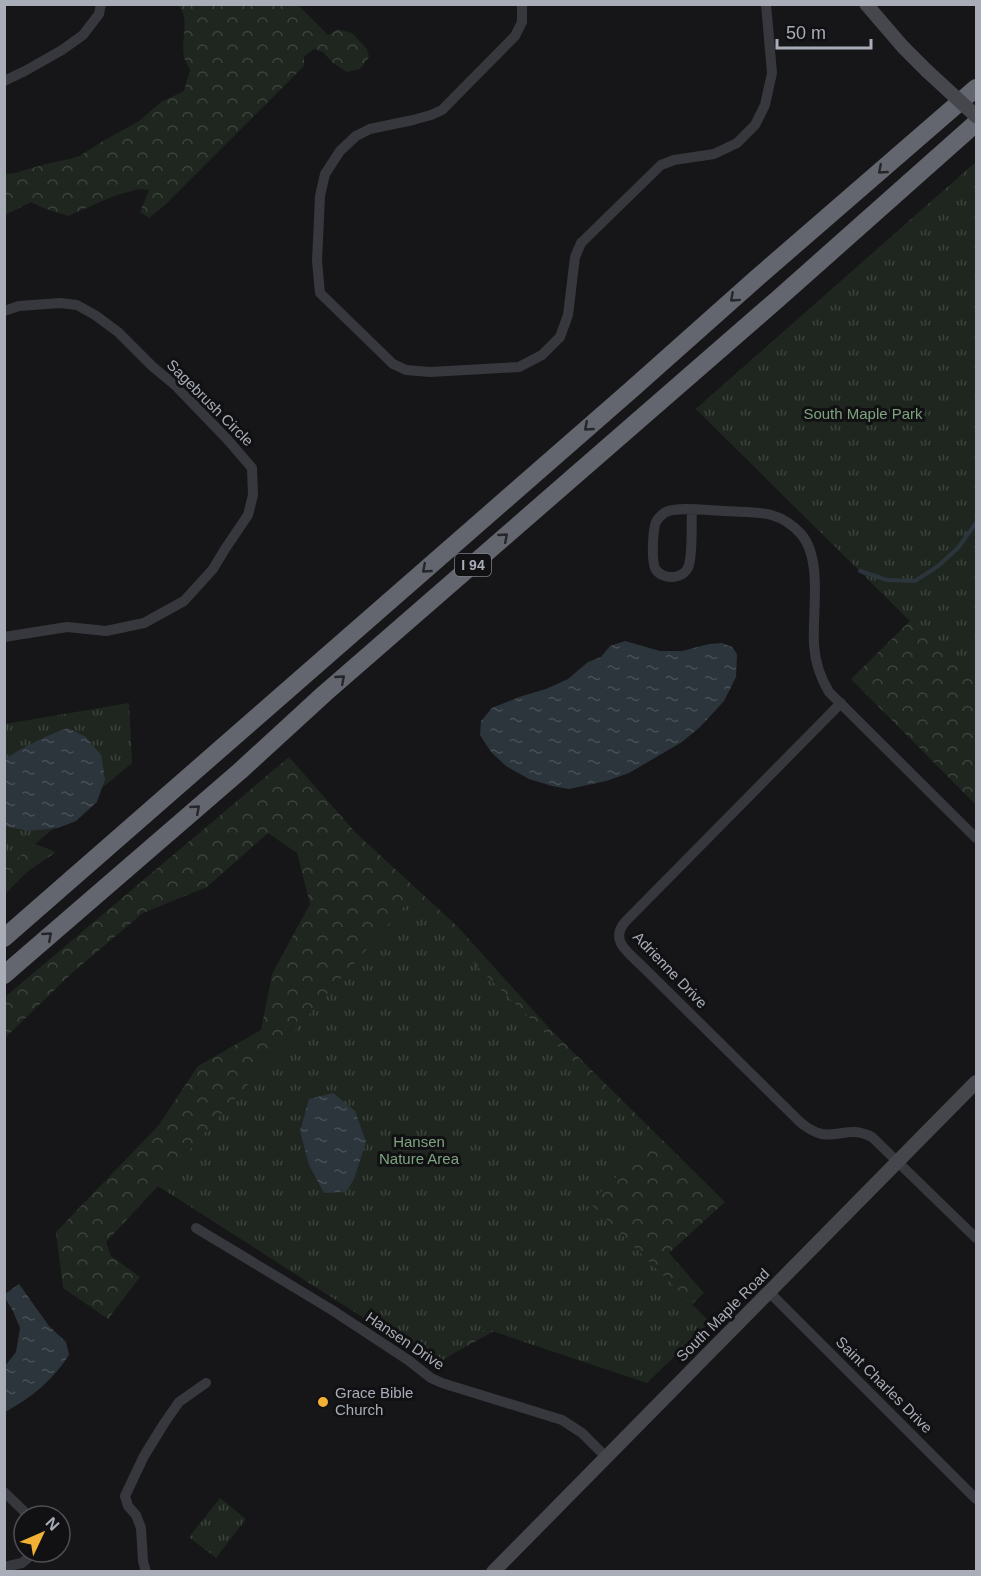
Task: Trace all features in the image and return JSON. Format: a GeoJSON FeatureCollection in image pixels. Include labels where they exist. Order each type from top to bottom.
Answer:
{"type":"FeatureCollection","features":[{"type":"Feature","properties":{"kind":"highway","name":"I 94"},"geometry":{"type":"LineString","coordinates":[[4,938],[976,88]]}},
{"type":"Feature","properties":{"kind":"highway","name":"I 94"},"geometry":{"type":"LineString","coordinates":[[4,975],[240,771],[976,123]]}},
{"type":"Feature","properties":{"kind":"street"},"geometry":{"type":"LineString","coordinates":[[4,81],[62,50],[84,35],[99,14],[101,4]]}},
{"type":"Feature","properties":{"kind":"street"},"geometry":{"type":"LineString","coordinates":[[522,4],[522,22],[515,36],[442,110],[431,115],[370,129],[356,136],[340,151],[325,174],[320,196],[318,251],[320,293],[393,364],[406,370],[430,372],[519,368],[542,355],[560,337],[568,315],[575,257],[581,243],[661,165],[674,160],[714,154],[736,143],[755,125],[765,105],[772,73],[766,4]]}},
{"type":"Feature","properties":{"kind":"street"},"geometry":{"type":"LineString","coordinates":[[866,4],[903,47],[976,116]]}},
{"type":"Feature","properties":{"kind":"street","name":"Sagebrush Circle"},"geometry":{"type":"LineString","coordinates":[[4,311],[19,306],[60,303],[77,305],[95,315],[118,332],[176,386],[227,439],[252,468],[253,495],[248,514],[213,569],[184,601],[144,623],[106,631],[67,627],[4,637]]}},
{"type":"Feature","properties":{"kind":"street"},"geometry":{"type":"LineString","coordinates":[[692,510],[688,567],[682,575],[673,578],[657,571],[653,563],[655,525],[657,519],[674,509],[774,514],[789,522],[810,546],[814,561],[814,644],[821,678],[829,692],[976,838]]}},
{"type":"Feature","properties":{"kind":"street","name":"Adrienne Drive"},"geometry":{"type":"LineString","coordinates":[[841,704],[620,927],[618,934],[624,948],[805,1126],[820,1134],[847,1131],[864,1133],[872,1137],[897,1162]]}},
{"type":"Feature","properties":{"kind":"street","name":"South Maple Road"},"geometry":{"type":"LineString","coordinates":[[493,1572],[976,1082]]}},
{"type":"Feature","properties":{"kind":"street"},"geometry":{"type":"LineString","coordinates":[[897,1162],[976,1239]]}},
{"type":"Feature","properties":{"kind":"street","name":"Hansen Drive"},"geometry":{"type":"LineString","coordinates":[[196,1228],[332,1310],[408,1360],[431,1378],[562,1420],[582,1433],[606,1456]]}},
{"type":"Feature","properties":{"kind":"street","name":"Saint Charles Drive"},"geometry":{"type":"LineString","coordinates":[[769,1292],[976,1498]]}},
{"type":"Feature","properties":{"kind":"street"},"geometry":{"type":"LineString","coordinates":[[146,1572],[141,1528],[125,1496],[144,1456],[179,1402],[206,1383]]}},
{"type":"Feature","properties":{"kind":"street"},"geometry":{"type":"LineString","coordinates":[[4,1492],[16,1504]]}},
{"type":"Feature","properties":{"kind":"green space"},"geometry":{"type":"Polygon","coordinates":[[[178,5],[298,5],[328,35],[338,29],[352,33],[367,49],[369,57],[360,69],[347,72],[333,63],[323,52],[314,49],[304,57],[304,66],[165,205],[149,218],[140,212],[149,190],[139,189],[114,196],[68,216],[31,202],[5,215],[5,174],[78,157],[139,121],[161,102],[184,91],[190,70],[184,59],[183,51],[184,16],[178,5]]]}},
{"type":"Feature","properties":{"kind":"green space","name":"South Maple Park"},"geometry":{"type":"Polygon","coordinates":[[[976,162],[976,805],[851,679],[910,621],[696,409],[976,162]]]}},
{"type":"Feature","properties":{"kind":"green space","name":"South Maple Park"},"geometry":{"type":"Polygon","coordinates":[[[976,162],[976,657],[965,675],[696,409],[976,162]]]}},
{"type":"Feature","properties":{"kind":"green space"},"geometry":{"type":"Polygon","coordinates":[[[129,703],[132,763],[5,869],[5,724],[129,703]]]}},
{"type":"Feature","properties":{"kind":"green space","name":"Hansen Nature Area"},"geometry":{"type":"Polygon","coordinates":[[[289,757],[356,833],[457,926],[551,1030],[725,1202],[669,1253],[704,1293],[631,1361],[507,1324],[438,1362],[158,1186],[106,1242],[111,1256],[140,1277],[108,1319],[63,1288],[56,1232],[158,1126],[198,1066],[261,1030],[272,974],[310,904],[297,853],[268,833],[207,887],[143,913],[73,972],[5,1038],[5,997],[289,757]]]}},
{"type":"Feature","properties":{"kind":"green space"},"geometry":{"type":"Polygon","coordinates":[[[5,832],[56,852],[27,872],[5,894],[5,832]]]}},
{"type":"Feature","properties":{"kind":"green space","name":"Hansen Nature Area"},"geometry":{"type":"Polygon","coordinates":[[[410,900],[653,1140],[590,1203],[710,1322],[647,1383],[486,1329],[437,1365],[158,1186],[410,900]]]}},
{"type":"Feature","properties":{"kind":"green space"},"geometry":{"type":"Polygon","coordinates":[[[220,1498],[246,1519],[216,1558],[189,1537],[220,1498]]]}},
{"type":"Feature","properties":{"kind":"water"},"geometry":{"type":"Polygon","coordinates":[[[625,641],[660,651],[682,651],[722,643],[732,647],[737,654],[736,677],[724,701],[700,727],[682,742],[629,773],[606,781],[569,789],[552,786],[529,779],[506,766],[491,752],[480,735],[481,721],[492,708],[568,679],[588,662],[601,657],[610,646],[625,641]]]}},
{"type":"Feature","properties":{"kind":"water"},"geometry":{"type":"Polygon","coordinates":[[[68,728],[86,737],[101,755],[105,779],[97,802],[76,821],[58,828],[28,831],[5,826],[5,759],[51,734],[68,728]]]}},
{"type":"Feature","properties":{"kind":"water"},"geometry":{"type":"Polygon","coordinates":[[[333,1093],[355,1111],[366,1142],[354,1179],[346,1192],[324,1193],[309,1165],[300,1131],[309,1099],[333,1093]]]}},
{"type":"Feature","properties":{"kind":"water"},"geometry":{"type":"Polygon","coordinates":[[[19,1284],[49,1326],[66,1342],[69,1355],[41,1388],[5,1412],[5,1366],[16,1352],[20,1328],[5,1294],[19,1284]]]}},
{"type":"Feature","properties":{"kind":"waterway"},"geometry":{"type":"LineString","coordinates":[[860,571],[887,580],[915,581],[938,566],[958,548],[976,523]]}},
{"type":"Feature","properties":{"kind":"place","name":"Grace Bible Church"},"geometry":{"type":"Point","coordinates":[323,1402]}}]}
